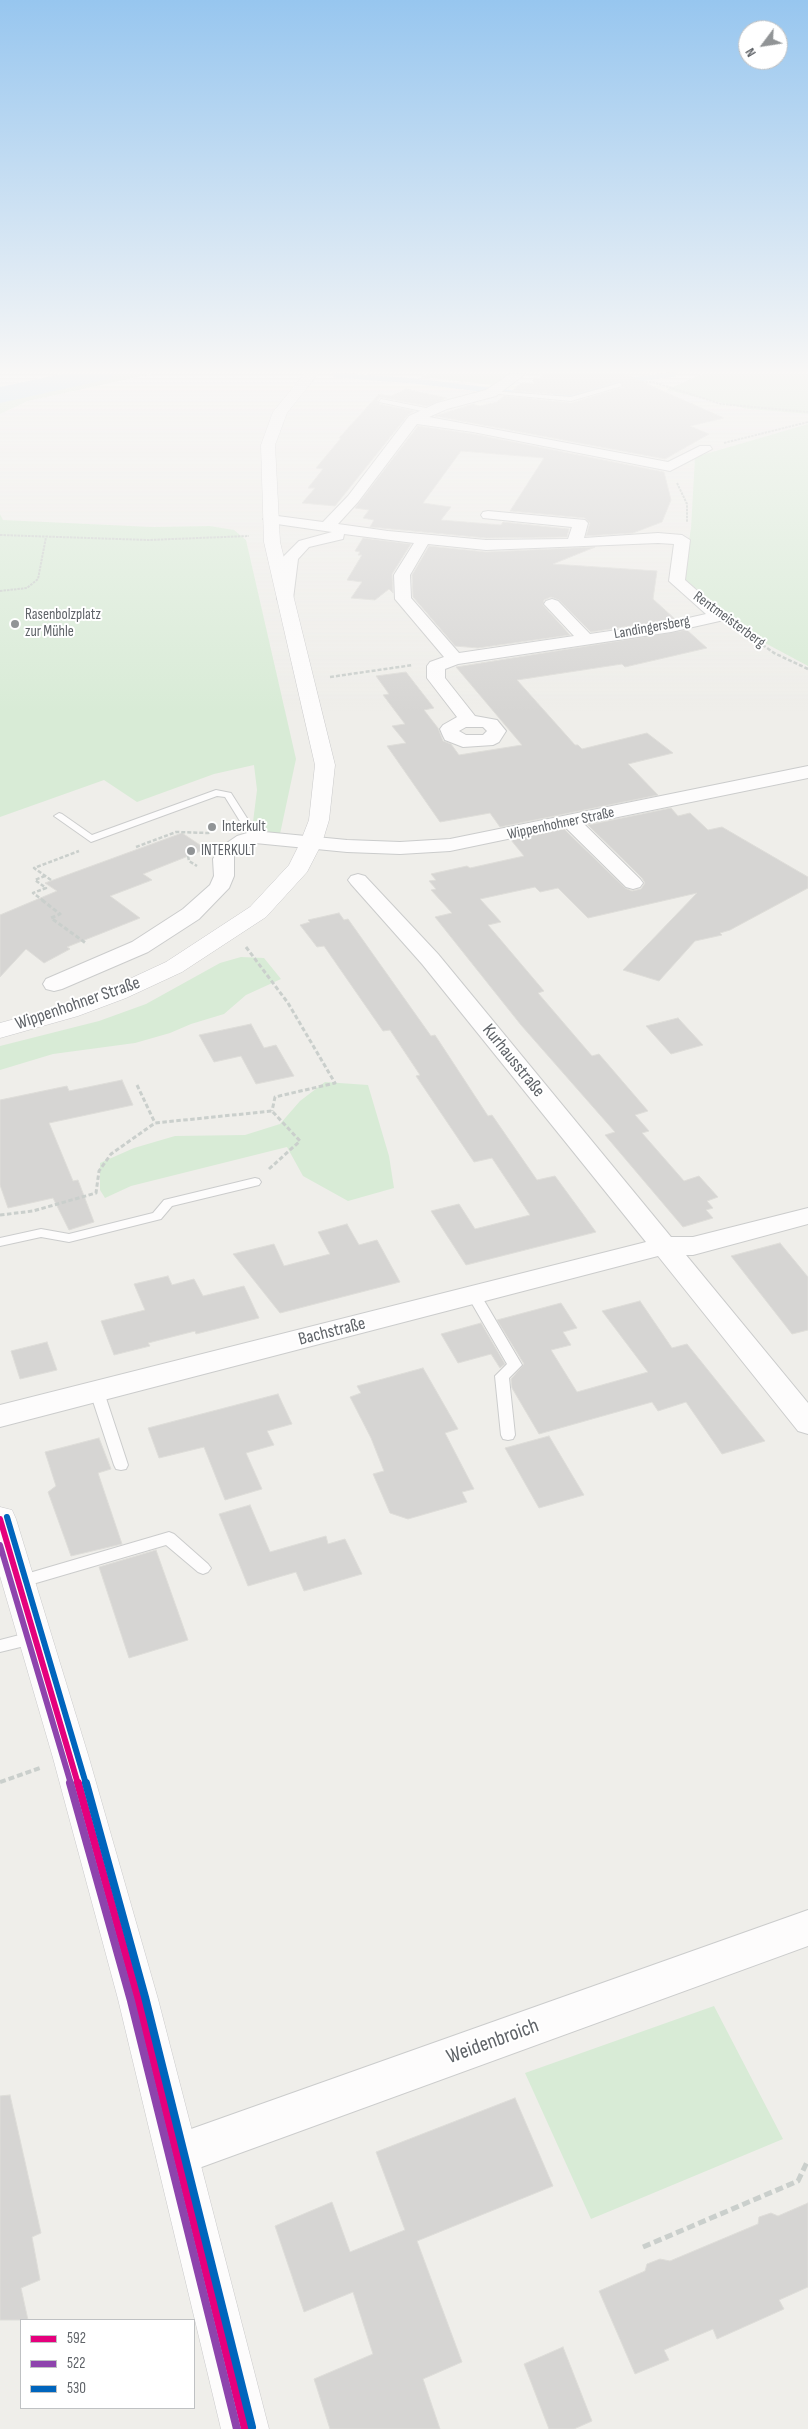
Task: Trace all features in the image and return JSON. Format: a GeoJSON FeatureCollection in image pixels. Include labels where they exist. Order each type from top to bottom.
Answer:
{"type":"FeatureCollection","features":[{"type":"Feature","properties":{"kind":"main road"},"geometry":{"type":"LineString","coordinates":[[267,487],[266,530],[316,721],[324,765],[319,820],[311,842]]}},
{"type":"Feature","properties":{"kind":"main road","name":"Wippenhohner Straße"},"geometry":{"type":"LineString","coordinates":[[0,1031],[70,1011],[118,993],[174,967],[234,930],[258,912],[299,867],[311,842]]}},
{"type":"Feature","properties":{"kind":"main road"},"geometry":{"type":"LineString","coordinates":[[0,1519],[71,1758],[138,1999],[245,2429]]}},
{"type":"Feature","properties":{"kind":"street"},"geometry":{"type":"LineString","coordinates":[[285,598],[290,558],[304,544],[333,531],[362,487]]}},
{"type":"Feature","properties":{"kind":"street"},"geometry":{"type":"LineString","coordinates":[[488,515],[580,523],[575,543]]}},
{"type":"Feature","properties":{"kind":"street"},"geometry":{"type":"LineString","coordinates":[[266,530],[333,531],[486,545],[575,543],[658,538],[682,540]]}},
{"type":"Feature","properties":{"kind":"street"},"geometry":{"type":"LineString","coordinates":[[423,540],[402,575],[403,599],[455,659]]}},
{"type":"Feature","properties":{"kind":"street","name":"Rentmeisterberg"},"geometry":{"type":"LineString","coordinates":[[682,540],[677,581],[718,616]]}},
{"type":"Feature","properties":{"kind":"street"},"geometry":{"type":"LineString","coordinates":[[552,604],[586,639]]}},
{"type":"Feature","properties":{"kind":"street","name":"Landingersberg"},"geometry":{"type":"LineString","coordinates":[[469,720],[436,678],[436,666],[455,659],[671,626],[718,616]]}},
{"type":"Feature","properties":{"kind":"street","name":"Wippenhohner Straße"},"geometry":{"type":"LineString","coordinates":[[54,984],[110,961],[160,935],[203,904],[219,888],[222,882],[225,853],[244,840],[249,830],[311,842],[391,847],[450,845],[571,822],[808,772]]}},
{"type":"Feature","properties":{"kind":"street"},"geometry":{"type":"LineString","coordinates":[[571,822],[633,883]]}},
{"type":"Feature","properties":{"kind":"street","name":"Kurhausstraße"},"geometry":{"type":"LineString","coordinates":[[358,880],[430,959],[808,1423]]}},
{"type":"Feature","properties":{"kind":"street"},"geometry":{"type":"LineString","coordinates":[[664,1246],[693,1246],[808,1216]]}},
{"type":"Feature","properties":{"kind":"street","name":"Bachstraße"},"geometry":{"type":"LineString","coordinates":[[0,1416],[664,1246]]}},
{"type":"Feature","properties":{"kind":"street","name":"Weidenbroich"},"geometry":{"type":"LineString","coordinates":[[177,2155],[808,1928]]}},
{"type":"Feature","properties":{"kind":"lane"},"geometry":{"type":"LineString","coordinates":[[60,816],[91,839],[216,793],[228,795],[249,830]]}},
{"type":"Feature","properties":{"kind":"lane"},"geometry":{"type":"LineString","coordinates":[[0,1242],[41,1233],[69,1238],[157,1216],[168,1203],[255,1182]]}},
{"type":"Feature","properties":{"kind":"lane"},"geometry":{"type":"LineString","coordinates":[[474,1295],[516,1365],[502,1376],[508,1435]]}},
{"type":"Feature","properties":{"kind":"lane"},"geometry":{"type":"LineString","coordinates":[[97,1392],[121,1465]]}},
{"type":"Feature","properties":{"kind":"lane"},"geometry":{"type":"LineString","coordinates":[[19,1582],[169,1538],[203,1568]]}},
{"type":"Feature","properties":{"kind":"lane"},"geometry":{"type":"LineString","coordinates":[[0,1646],[35,1637]]}},
{"type":"Feature","properties":{"kind":"path"},"geometry":{"type":"LineString","coordinates":[[679,487],[687,504],[687,522],[682,540]]}},
{"type":"Feature","properties":{"kind":"path"},"geometry":{"type":"LineString","coordinates":[[0,536],[148,540],[216,536],[266,530]]}},
{"type":"Feature","properties":{"kind":"path"},"geometry":{"type":"LineString","coordinates":[[0,591],[14,592],[27,588],[38,579],[46,537]]}},
{"type":"Feature","properties":{"kind":"path","name":"Rentmeisterberg"},"geometry":{"type":"LineString","coordinates":[[718,616],[736,625],[774,653],[808,669]]}},
{"type":"Feature","properties":{"kind":"path"},"geometry":{"type":"LineString","coordinates":[[342,676],[389,668]]}},
{"type":"Feature","properties":{"kind":"path"},"geometry":{"type":"LineString","coordinates":[[136,847],[176,832],[208,833],[226,826],[249,830]]}},
{"type":"Feature","properties":{"kind":"path"},"geometry":{"type":"LineString","coordinates":[[51,880],[46,876],[35,880],[46,888],[33,893],[60,914],[51,918],[110,961]]}},
{"type":"Feature","properties":{"kind":"path"},"geometry":{"type":"LineString","coordinates":[[234,930],[288,1002],[335,1083],[275,1097],[272,1111]]}},
{"type":"Feature","properties":{"kind":"path"},"geometry":{"type":"LineString","coordinates":[[137,1085],[155,1123]]}},
{"type":"Feature","properties":{"kind":"path"},"geometry":{"type":"LineString","coordinates":[[0,1216],[33,1211],[96,1193],[99,1171],[111,1154],[155,1123],[272,1111]]}},
{"type":"Feature","properties":{"kind":"path"},"geometry":{"type":"LineString","coordinates":[[255,1182],[300,1141],[272,1111]]}},
{"type":"Feature","properties":{"kind":"path"},"geometry":{"type":"LineString","coordinates":[[0,1782],[71,1758]]}},
{"type":"Feature","properties":{"kind":"path"},"geometry":{"type":"LineString","coordinates":[[643,2247],[798,2181],[808,2160]]}},
{"type":"Feature","properties":{"kind":"green space"},"geometry":{"type":"Polygon","coordinates":[[[693,487],[808,487],[808,666],[765,643],[683,578],[691,528],[693,487]]]}},
{"type":"Feature","properties":{"kind":"green space"},"geometry":{"type":"Polygon","coordinates":[[[0,514],[3,520],[152,527],[210,526],[234,530],[246,540],[296,759],[280,834],[259,830],[253,822],[257,790],[254,765],[214,774],[137,802],[104,780],[0,817],[0,514]]]}},
{"type":"Feature","properties":{"kind":"green space"},"geometry":{"type":"Polygon","coordinates":[[[241,957],[264,958],[281,979],[246,995],[224,1014],[191,1024],[170,1033],[135,1043],[53,1054],[0,1070],[0,1046],[99,1021],[146,1004],[220,963],[241,957]]]}},
{"type":"Feature","properties":{"kind":"green space"},"geometry":{"type":"Polygon","coordinates":[[[325,1082],[368,1085],[389,1156],[394,1188],[348,1201],[303,1176],[287,1147],[131,1186],[105,1198],[100,1190],[100,1163],[134,1148],[175,1136],[245,1135],[280,1124],[300,1101],[325,1082]]]}},
{"type":"Feature","properties":{"kind":"green space"},"geometry":{"type":"Polygon","coordinates":[[[714,2006],[783,2139],[591,2219],[525,2073],[714,2006]]]}},
{"type":"Feature","properties":{"kind":"building"},"geometry":{"type":"Polygon","coordinates":[[[350,487],[335,506],[302,503],[315,488],[308,488],[350,487]]]}},
{"type":"Feature","properties":{"kind":"building"},"geometry":{"type":"Polygon","coordinates":[[[371,487],[434,487],[423,503],[451,507],[441,520],[501,525],[503,522],[569,529],[567,537],[486,538],[370,527],[374,520],[363,518],[369,510],[355,508],[371,487]]]}},
{"type":"Feature","properties":{"kind":"building"},"geometry":{"type":"Polygon","coordinates":[[[525,487],[668,487],[671,500],[662,522],[633,533],[586,536],[590,523],[585,518],[510,511],[525,487]]]}},
{"type":"Feature","properties":{"kind":"building"},"geometry":{"type":"Polygon","coordinates":[[[363,538],[411,544],[392,574],[393,593],[389,589],[375,600],[351,598],[362,582],[347,580],[362,555],[358,555],[360,552],[355,551],[363,538]]]}},
{"type":"Feature","properties":{"kind":"building"},"geometry":{"type":"Polygon","coordinates":[[[429,546],[486,552],[595,547],[553,564],[657,571],[653,599],[675,619],[591,632],[559,600],[551,597],[544,600],[543,605],[570,635],[478,648],[455,646],[413,597],[412,575],[429,546]]]}},
{"type":"Feature","properties":{"kind":"building"},"geometry":{"type":"Polygon","coordinates":[[[687,630],[707,648],[625,667],[622,664],[517,680],[575,745],[582,749],[647,733],[673,753],[628,764],[658,795],[500,827],[490,813],[440,822],[387,746],[406,743],[392,726],[405,724],[383,695],[389,694],[376,676],[406,672],[434,708],[424,710],[438,728],[443,741],[451,744],[459,755],[522,745],[456,667],[687,630]]]}},
{"type":"Feature","properties":{"kind":"building"},"geometry":{"type":"Polygon","coordinates":[[[671,808],[678,816],[690,813],[708,830],[722,827],[808,877],[808,888],[730,930],[720,933],[722,935],[695,941],[659,981],[623,970],[697,893],[588,918],[558,888],[540,892],[535,887],[480,899],[501,922],[488,925],[544,991],[538,993],[592,1056],[599,1054],[648,1111],[635,1115],[649,1131],[642,1133],[684,1181],[699,1176],[718,1197],[707,1201],[713,1208],[706,1210],[713,1218],[683,1227],[605,1135],[615,1132],[521,1025],[435,917],[452,913],[431,890],[436,889],[429,881],[436,880],[431,874],[467,866],[470,868],[524,856],[511,840],[564,829],[625,888],[632,891],[641,889],[645,883],[642,878],[588,825],[671,808]]]}},
{"type":"Feature","properties":{"kind":"building"},"geometry":{"type":"Polygon","coordinates":[[[182,833],[206,849],[143,874],[152,880],[110,896],[140,918],[67,947],[70,949],[44,963],[26,949],[0,977],[0,915],[57,891],[45,883],[182,833]]]}},
{"type":"Feature","properties":{"kind":"building"},"geometry":{"type":"Polygon","coordinates":[[[339,913],[344,920],[348,919],[431,1036],[435,1035],[488,1116],[492,1115],[537,1180],[555,1176],[596,1232],[466,1265],[431,1211],[459,1204],[475,1229],[530,1215],[492,1158],[474,1162],[416,1076],[420,1075],[390,1030],[383,1031],[324,946],[317,947],[300,925],[310,922],[308,920],[339,913]]]}},
{"type":"Feature","properties":{"kind":"building"},"geometry":{"type":"Polygon","coordinates":[[[678,1018],[703,1045],[671,1054],[646,1026],[678,1018]]]}},
{"type":"Feature","properties":{"kind":"building"},"geometry":{"type":"Polygon","coordinates":[[[251,1024],[264,1048],[276,1045],[294,1076],[256,1084],[241,1056],[214,1062],[199,1035],[251,1024]]]}},
{"type":"Feature","properties":{"kind":"building"},"geometry":{"type":"Polygon","coordinates":[[[122,1080],[133,1105],[49,1123],[73,1181],[78,1180],[94,1222],[69,1230],[53,1198],[8,1208],[0,1185],[0,1100],[67,1086],[69,1091],[122,1080]]]}},
{"type":"Feature","properties":{"kind":"building"},"geometry":{"type":"Polygon","coordinates":[[[347,1224],[359,1245],[377,1240],[400,1282],[280,1313],[233,1254],[274,1244],[284,1266],[330,1254],[318,1232],[347,1224]]]}},
{"type":"Feature","properties":{"kind":"building"},"geometry":{"type":"Polygon","coordinates":[[[780,1243],[808,1277],[808,1330],[792,1334],[731,1256],[780,1243]]]}},
{"type":"Feature","properties":{"kind":"building"},"geometry":{"type":"Polygon","coordinates":[[[168,1276],[172,1285],[194,1279],[203,1296],[244,1286],[259,1318],[196,1334],[195,1331],[148,1343],[150,1346],[114,1355],[101,1321],[145,1310],[134,1284],[168,1276]]]}},
{"type":"Feature","properties":{"kind":"building"},"geometry":{"type":"Polygon","coordinates":[[[640,1301],[672,1348],[687,1344],[765,1441],[722,1454],[686,1402],[658,1411],[652,1402],[539,1434],[512,1388],[511,1379],[524,1364],[497,1320],[561,1303],[577,1328],[563,1332],[571,1345],[551,1350],[577,1392],[648,1372],[602,1311],[640,1301]]]}},
{"type":"Feature","properties":{"kind":"building"},"geometry":{"type":"Polygon","coordinates":[[[481,1323],[505,1364],[500,1368],[491,1354],[458,1363],[441,1334],[481,1323]]]}},
{"type":"Feature","properties":{"kind":"building"},"geometry":{"type":"Polygon","coordinates":[[[47,1342],[57,1370],[20,1379],[11,1351],[47,1342]]]}},
{"type":"Feature","properties":{"kind":"building"},"geometry":{"type":"Polygon","coordinates":[[[423,1368],[458,1429],[445,1433],[474,1489],[462,1492],[467,1502],[408,1519],[390,1513],[373,1474],[384,1471],[371,1438],[350,1397],[361,1393],[357,1386],[423,1368]]]}},
{"type":"Feature","properties":{"kind":"building"},"geometry":{"type":"Polygon","coordinates":[[[278,1394],[292,1424],[267,1431],[274,1445],[246,1453],[262,1489],[225,1500],[204,1447],[159,1458],[148,1428],[278,1394]]]}},
{"type":"Feature","properties":{"kind":"building"},"geometry":{"type":"Polygon","coordinates":[[[549,1436],[584,1495],[539,1508],[505,1448],[549,1436]]]}},
{"type":"Feature","properties":{"kind":"building"},"geometry":{"type":"Polygon","coordinates":[[[99,1438],[111,1469],[98,1473],[122,1544],[71,1556],[48,1492],[56,1486],[45,1452],[99,1438]]]}},
{"type":"Feature","properties":{"kind":"building"},"geometry":{"type":"Polygon","coordinates":[[[250,1505],[270,1552],[326,1536],[328,1544],[345,1539],[362,1574],[304,1591],[296,1572],[248,1586],[219,1514],[250,1505]]]}},
{"type":"Feature","properties":{"kind":"building"},"geometry":{"type":"Polygon","coordinates":[[[156,1550],[188,1640],[129,1658],[99,1567],[156,1550]]]}},
{"type":"Feature","properties":{"kind":"building"},"geometry":{"type":"Polygon","coordinates":[[[10,2095],[41,2233],[32,2237],[40,2280],[21,2288],[28,2319],[20,2320],[0,2320],[0,2096],[10,2095]]]}},
{"type":"Feature","properties":{"kind":"building"},"geometry":{"type":"Polygon","coordinates":[[[515,2098],[553,2186],[417,2241],[462,2362],[423,2379],[440,2429],[330,2429],[314,2379],[373,2354],[353,2292],[304,2312],[275,2226],[332,2202],[350,2252],[405,2230],[376,2152],[515,2098]]]}},
{"type":"Feature","properties":{"kind":"building"},"geometry":{"type":"Polygon","coordinates":[[[808,2203],[808,2287],[779,2300],[784,2309],[717,2339],[713,2329],[664,2350],[669,2360],[635,2374],[599,2291],[645,2271],[647,2264],[660,2259],[670,2261],[758,2224],[759,2217],[771,2213],[778,2216],[808,2203]]]}},
{"type":"Feature","properties":{"kind":"building"},"geometry":{"type":"Polygon","coordinates":[[[563,2347],[592,2421],[574,2429],[549,2429],[524,2364],[563,2347]]]}},
{"type":"Feature","properties":{"kind":"transit line","name":"530"},"geometry":{"type":"LineString","coordinates":[[7,1517],[78,1756],[145,1997],[252,2427]]}},
{"type":"Feature","properties":{"kind":"transit line","name":"592"},"geometry":{"type":"LineString","coordinates":[[0,1519],[71,1758],[138,1999],[245,2429]]}},
{"type":"Feature","properties":{"kind":"transit line","name":"522"},"geometry":{"type":"LineString","coordinates":[[0,1545],[64,1760],[131,2001],[237,2429]]}},
{"type":"Feature","properties":{"kind":"place","name":"Rasenbolzplatz zur Mühle"},"geometry":{"type":"Point","coordinates":[15,624]}},
{"type":"Feature","properties":{"kind":"place","name":"Interkult"},"geometry":{"type":"Point","coordinates":[212,827]}},
{"type":"Feature","properties":{"kind":"place","name":"INTERKULT"},"geometry":{"type":"Point","coordinates":[191,851]}}]}
